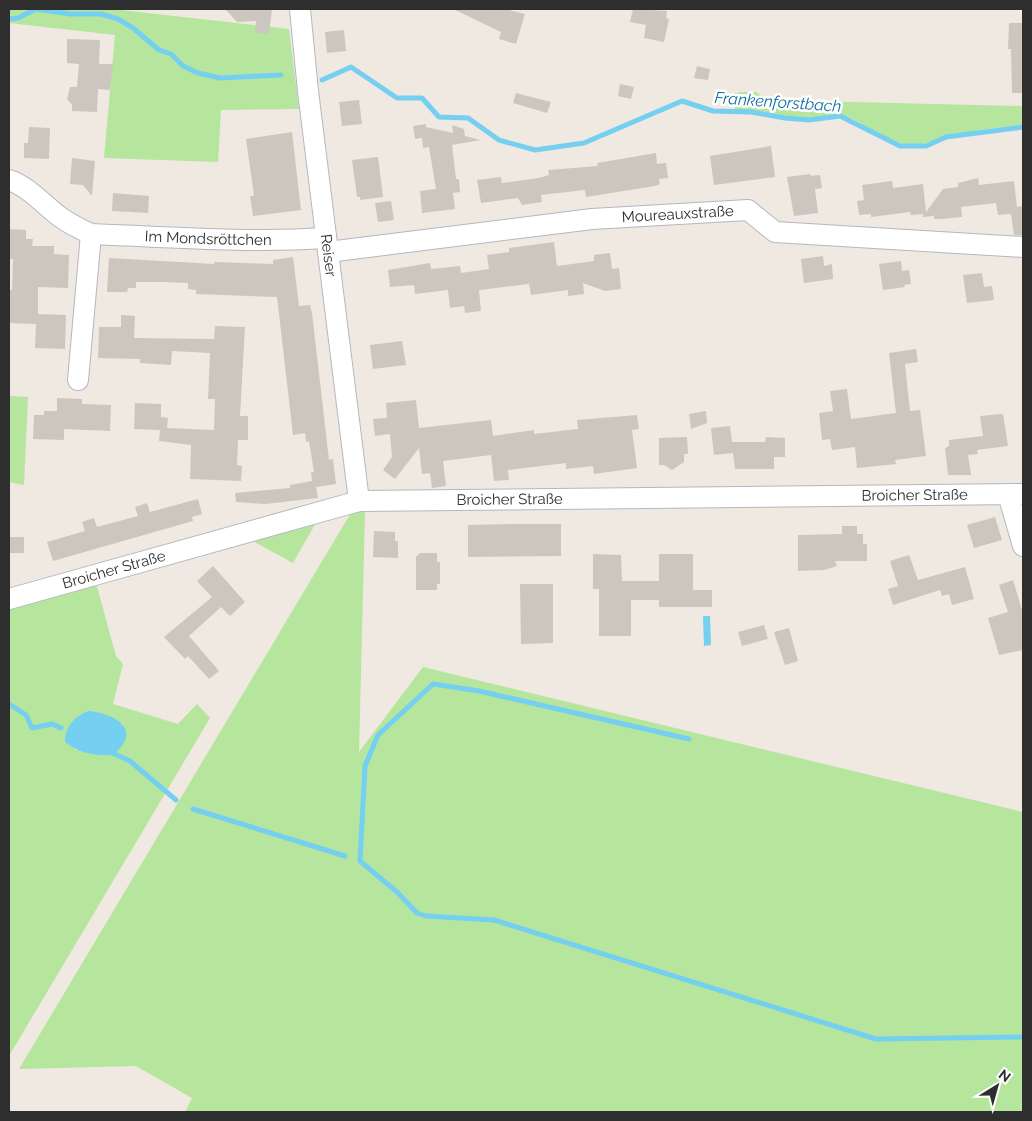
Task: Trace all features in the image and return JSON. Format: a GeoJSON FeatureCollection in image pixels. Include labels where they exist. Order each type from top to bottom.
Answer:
{"type":"FeatureCollection","features":[{"type":"Feature","properties":{"kind":"street","name":"Reiser"},"geometry":{"type":"LineString","coordinates":[[300,9],[308,91],[359,501]]}},
{"type":"Feature","properties":{"kind":"street","name":"Im Mondsröttchen"},"geometry":{"type":"LineString","coordinates":[[9,180],[35,194],[60,217],[91,234],[274,241],[327,245]]}},
{"type":"Feature","properties":{"kind":"street","name":"Moureauxstraße"},"geometry":{"type":"LineString","coordinates":[[327,245],[592,219],[748,210],[774,232],[1023,247]]}},
{"type":"Feature","properties":{"kind":"street"},"geometry":{"type":"LineString","coordinates":[[78,380],[91,234]]}},
{"type":"Feature","properties":{"kind":"street"},"geometry":{"type":"LineString","coordinates":[[1016,494],[1023,546]]}},
{"type":"Feature","properties":{"kind":"street","name":"Broicher Straße"},"geometry":{"type":"LineString","coordinates":[[9,599],[359,501],[1016,494]]}},
{"type":"Feature","properties":{"kind":"green space"},"geometry":{"type":"Polygon","coordinates":[[[9,9],[112,9],[289,29],[299,109],[221,110],[218,162],[104,158],[115,35],[9,23],[9,9]]]}},
{"type":"Feature","properties":{"kind":"green space"},"geometry":{"type":"Polygon","coordinates":[[[756,92],[768,100],[1023,106],[1023,125],[957,134],[920,145],[908,146],[892,143],[857,121],[842,116],[795,119],[735,111],[734,94],[756,92]]]}},
{"type":"Feature","properties":{"kind":"green space"},"geometry":{"type":"Polygon","coordinates":[[[9,396],[28,397],[24,485],[9,482],[9,396]]]}},
{"type":"Feature","properties":{"kind":"green space"},"geometry":{"type":"Polygon","coordinates":[[[352,511],[365,512],[359,752],[423,667],[1023,812],[1023,1112],[185,1112],[192,1098],[136,1066],[19,1069],[352,511]]]}},
{"type":"Feature","properties":{"kind":"green space"},"geometry":{"type":"Polygon","coordinates":[[[317,521],[293,563],[251,540],[317,521]]]}},
{"type":"Feature","properties":{"kind":"green space"},"geometry":{"type":"Polygon","coordinates":[[[96,583],[116,656],[123,664],[113,704],[178,724],[197,704],[210,718],[9,1056],[9,607],[96,583]],[[122,723],[73,749],[102,755],[113,755],[124,740],[122,723]]]}},
{"type":"Feature","properties":{"kind":"water"},"geometry":{"type":"Polygon","coordinates":[[[703,616],[710,616],[711,645],[704,646],[703,616]]]}},
{"type":"Feature","properties":{"kind":"water"},"geometry":{"type":"Polygon","coordinates":[[[89,711],[116,720],[126,731],[126,738],[122,746],[113,755],[87,753],[75,749],[65,742],[66,731],[72,722],[80,715],[89,711]]]}},
{"type":"Feature","properties":{"kind":"building"},"geometry":{"type":"Polygon","coordinates":[[[225,9],[272,9],[269,34],[255,32],[256,21],[237,22],[225,9]]]}},
{"type":"Feature","properties":{"kind":"building"},"geometry":{"type":"Polygon","coordinates":[[[453,9],[505,9],[525,14],[516,44],[499,39],[501,32],[453,9]]]}},
{"type":"Feature","properties":{"kind":"building"},"geometry":{"type":"Polygon","coordinates":[[[633,9],[667,11],[666,18],[669,19],[664,42],[644,38],[646,25],[630,22],[633,9]]]}},
{"type":"Feature","properties":{"kind":"building"},"geometry":{"type":"Polygon","coordinates":[[[1009,23],[1023,23],[1023,93],[1012,93],[1011,49],[1008,49],[1009,23]]]}},
{"type":"Feature","properties":{"kind":"building"},"geometry":{"type":"Polygon","coordinates":[[[344,30],[346,51],[327,53],[325,32],[344,30]]]}},
{"type":"Feature","properties":{"kind":"building"},"geometry":{"type":"Polygon","coordinates":[[[67,39],[100,40],[99,64],[113,64],[110,90],[98,89],[97,112],[72,111],[72,105],[67,99],[70,87],[77,87],[79,64],[67,63],[67,39]]]}},
{"type":"Feature","properties":{"kind":"building"},"geometry":{"type":"Polygon","coordinates":[[[697,66],[710,69],[708,80],[694,78],[697,66]]]}},
{"type":"Feature","properties":{"kind":"building"},"geometry":{"type":"Polygon","coordinates":[[[620,84],[634,87],[631,99],[618,96],[620,84]]]}},
{"type":"Feature","properties":{"kind":"building"},"geometry":{"type":"Polygon","coordinates":[[[516,93],[551,102],[547,113],[513,103],[516,93]]]}},
{"type":"Feature","properties":{"kind":"building"},"geometry":{"type":"Polygon","coordinates":[[[359,100],[362,124],[342,126],[339,102],[359,100]]]}},
{"type":"Feature","properties":{"kind":"building"},"geometry":{"type":"Polygon","coordinates":[[[426,124],[426,127],[453,133],[452,125],[464,129],[465,136],[481,140],[452,145],[456,179],[459,179],[460,192],[453,193],[455,209],[422,213],[420,191],[436,189],[429,147],[423,148],[422,138],[415,139],[413,126],[426,124]]]}},
{"type":"Feature","properties":{"kind":"building"},"geometry":{"type":"Polygon","coordinates":[[[29,127],[50,128],[49,159],[24,158],[24,143],[28,143],[29,127]]]}},
{"type":"Feature","properties":{"kind":"building"},"geometry":{"type":"Polygon","coordinates":[[[292,132],[301,210],[253,216],[250,196],[254,196],[246,139],[292,132]]]}},
{"type":"Feature","properties":{"kind":"building"},"geometry":{"type":"Polygon","coordinates":[[[771,146],[775,177],[714,185],[710,156],[771,146]]]}},
{"type":"Feature","properties":{"kind":"building"},"geometry":{"type":"Polygon","coordinates":[[[656,153],[657,164],[666,163],[668,178],[659,179],[660,184],[655,186],[586,197],[585,190],[541,195],[542,202],[522,205],[518,198],[481,203],[477,180],[501,177],[502,183],[539,178],[549,175],[548,170],[598,166],[597,163],[656,153]]]}},
{"type":"Feature","properties":{"kind":"building"},"geometry":{"type":"Polygon","coordinates":[[[378,157],[383,197],[360,200],[360,197],[357,197],[352,160],[378,157]]]}},
{"type":"Feature","properties":{"kind":"building"},"geometry":{"type":"Polygon","coordinates":[[[72,158],[95,161],[92,196],[83,185],[70,184],[72,158]]]}},
{"type":"Feature","properties":{"kind":"building"},"geometry":{"type":"Polygon","coordinates":[[[810,174],[811,176],[820,175],[822,188],[815,189],[818,213],[794,216],[787,177],[810,174]]]}},
{"type":"Feature","properties":{"kind":"building"},"geometry":{"type":"Polygon","coordinates":[[[978,178],[979,185],[1014,181],[1017,207],[1023,206],[1023,235],[1014,235],[1011,214],[998,215],[996,203],[961,207],[962,217],[941,219],[934,219],[934,216],[922,217],[924,214],[911,215],[910,212],[871,217],[871,214],[859,215],[857,201],[864,200],[862,185],[892,181],[893,188],[923,184],[926,212],[943,189],[958,187],[958,183],[978,178]]]}},
{"type":"Feature","properties":{"kind":"building"},"geometry":{"type":"Polygon","coordinates":[[[113,193],[149,196],[148,213],[112,211],[113,193]]]}},
{"type":"Feature","properties":{"kind":"building"},"geometry":{"type":"Polygon","coordinates":[[[391,201],[394,220],[378,222],[375,203],[391,201]]]}},
{"type":"Feature","properties":{"kind":"building"},"geometry":{"type":"Polygon","coordinates":[[[9,229],[26,230],[26,239],[33,239],[32,246],[54,246],[54,254],[69,255],[68,288],[38,287],[38,314],[66,315],[65,349],[35,348],[36,324],[9,323],[9,290],[12,290],[13,259],[9,259],[9,229]]]}},
{"type":"Feature","properties":{"kind":"building"},"geometry":{"type":"Polygon","coordinates":[[[554,242],[557,266],[594,261],[594,255],[610,253],[612,269],[619,268],[621,289],[605,291],[583,283],[584,294],[568,296],[568,290],[531,295],[529,284],[479,290],[481,311],[465,313],[464,306],[450,308],[448,290],[415,294],[414,285],[390,287],[388,270],[430,263],[431,269],[460,266],[461,273],[489,269],[487,255],[509,252],[509,248],[554,242]]]}},
{"type":"Feature","properties":{"kind":"building"},"geometry":{"type":"Polygon","coordinates":[[[823,256],[824,266],[832,264],[833,279],[804,283],[801,259],[823,256]]]}},
{"type":"Feature","properties":{"kind":"building"},"geometry":{"type":"Polygon","coordinates":[[[293,257],[299,306],[310,305],[312,313],[329,460],[333,459],[336,484],[316,487],[318,498],[265,504],[236,502],[235,493],[290,488],[290,485],[312,481],[311,472],[314,472],[309,441],[306,442],[305,433],[293,435],[277,297],[196,294],[196,290],[188,289],[188,283],[163,282],[136,282],[136,288],[128,288],[127,292],[107,292],[109,258],[214,264],[214,262],[273,264],[273,260],[293,257]]]}},
{"type":"Feature","properties":{"kind":"building"},"geometry":{"type":"Polygon","coordinates":[[[901,261],[902,271],[909,270],[911,284],[904,285],[905,287],[883,290],[879,264],[901,261]]]}},
{"type":"Feature","properties":{"kind":"building"},"geometry":{"type":"Polygon","coordinates":[[[982,273],[984,287],[992,286],[994,300],[967,303],[963,275],[982,273]]]}},
{"type":"Feature","properties":{"kind":"building"},"geometry":{"type":"Polygon","coordinates":[[[121,315],[135,316],[134,338],[214,339],[215,326],[245,327],[240,416],[248,416],[248,440],[238,440],[237,465],[242,466],[241,481],[190,479],[191,445],[159,441],[160,430],[134,429],[135,403],[161,404],[161,417],[168,418],[167,428],[214,430],[215,399],[208,399],[210,353],[172,351],[171,365],[140,363],[140,359],[98,358],[99,327],[121,327],[121,315]]]}},
{"type":"Feature","properties":{"kind":"building"},"geometry":{"type":"Polygon","coordinates":[[[402,341],[406,365],[373,369],[370,345],[402,341]]]}},
{"type":"Feature","properties":{"kind":"building"},"geometry":{"type":"Polygon","coordinates":[[[916,349],[918,362],[905,364],[910,411],[920,410],[926,456],[895,460],[896,464],[857,468],[855,447],[832,450],[830,439],[822,440],[819,413],[833,411],[830,391],[847,389],[851,419],[896,413],[889,353],[916,349]]]}},
{"type":"Feature","properties":{"kind":"building"},"geometry":{"type":"Polygon","coordinates":[[[57,398],[82,399],[82,404],[111,405],[110,431],[64,429],[64,440],[33,439],[34,415],[44,415],[44,411],[57,411],[57,398]]]}},
{"type":"Feature","properties":{"kind":"building"},"geometry":{"type":"Polygon","coordinates":[[[416,400],[419,428],[491,420],[493,436],[534,430],[534,434],[578,429],[577,420],[637,415],[639,429],[632,430],[637,468],[594,474],[593,466],[566,469],[566,463],[508,470],[509,480],[494,481],[491,455],[443,461],[446,486],[432,488],[430,473],[422,474],[419,448],[395,479],[383,470],[392,457],[390,434],[375,436],[373,419],[387,418],[386,403],[416,400]]]}},
{"type":"Feature","properties":{"kind":"building"},"geometry":{"type":"Polygon","coordinates":[[[706,411],[707,423],[691,429],[689,414],[706,411]]]}},
{"type":"Feature","properties":{"kind":"building"},"geometry":{"type":"Polygon","coordinates":[[[1003,414],[1008,446],[977,450],[978,454],[968,455],[971,475],[948,475],[945,448],[949,446],[949,440],[983,436],[980,416],[1003,414]]]}},
{"type":"Feature","properties":{"kind":"building"},"geometry":{"type":"Polygon","coordinates":[[[730,426],[732,442],[765,442],[766,437],[785,438],[785,457],[774,457],[774,469],[735,469],[733,453],[714,455],[711,428],[730,426]]]}},
{"type":"Feature","properties":{"kind":"building"},"geometry":{"type":"Polygon","coordinates":[[[687,437],[688,454],[684,454],[684,462],[672,470],[664,465],[659,465],[659,438],[687,437]]]}},
{"type":"Feature","properties":{"kind":"building"},"geometry":{"type":"Polygon","coordinates":[[[198,499],[202,514],[192,517],[193,521],[53,561],[47,542],[85,531],[82,522],[94,518],[97,527],[138,516],[135,507],[147,503],[150,512],[198,499]]]}},
{"type":"Feature","properties":{"kind":"building"},"geometry":{"type":"Polygon","coordinates":[[[995,517],[1002,540],[974,548],[967,525],[995,517]]]}},
{"type":"Feature","properties":{"kind":"building"},"geometry":{"type":"Polygon","coordinates":[[[561,524],[561,556],[468,557],[468,525],[561,524]]]}},
{"type":"Feature","properties":{"kind":"building"},"geometry":{"type":"Polygon","coordinates":[[[842,526],[857,526],[857,534],[863,534],[863,544],[867,544],[867,561],[835,561],[837,566],[824,570],[798,571],[798,535],[842,534],[842,526]]]}},
{"type":"Feature","properties":{"kind":"building"},"geometry":{"type":"Polygon","coordinates":[[[374,531],[395,532],[395,541],[398,541],[398,558],[373,557],[374,531]]]}},
{"type":"Feature","properties":{"kind":"building"},"geometry":{"type":"Polygon","coordinates":[[[9,537],[24,537],[24,553],[9,553],[9,537]]]}},
{"type":"Feature","properties":{"kind":"building"},"geometry":{"type":"Polygon","coordinates":[[[420,553],[437,553],[437,562],[440,562],[440,584],[437,584],[437,590],[416,590],[416,557],[420,553]]]}},
{"type":"Feature","properties":{"kind":"building"},"geometry":{"type":"Polygon","coordinates":[[[593,554],[621,555],[622,581],[659,581],[659,554],[693,554],[693,590],[712,590],[712,607],[659,607],[659,600],[631,600],[631,636],[599,636],[599,589],[593,589],[593,554]]]}},
{"type":"Feature","properties":{"kind":"building"},"geometry":{"type":"Polygon","coordinates":[[[909,555],[918,580],[965,567],[974,599],[952,605],[949,594],[942,596],[940,590],[893,605],[888,589],[898,586],[890,561],[909,555]]]}},
{"type":"Feature","properties":{"kind":"building"},"geometry":{"type":"Polygon","coordinates":[[[213,566],[245,602],[230,616],[221,607],[189,636],[219,671],[209,679],[188,656],[185,659],[164,637],[212,597],[197,581],[213,566]]]}},
{"type":"Feature","properties":{"kind":"building"},"geometry":{"type":"Polygon","coordinates":[[[1013,580],[1023,613],[1023,650],[999,655],[988,618],[1008,612],[999,585],[1013,580]]]}},
{"type":"Feature","properties":{"kind":"building"},"geometry":{"type":"Polygon","coordinates":[[[520,584],[553,584],[553,643],[521,644],[520,584]]]}},
{"type":"Feature","properties":{"kind":"building"},"geometry":{"type":"Polygon","coordinates":[[[764,625],[768,639],[742,646],[738,632],[764,625]]]}},
{"type":"Feature","properties":{"kind":"building"},"geometry":{"type":"Polygon","coordinates":[[[789,628],[798,661],[785,665],[774,632],[789,628]]]}},
{"type":"Feature","properties":{"kind":"waterway","name":"Frankenforstbach"},"geometry":{"type":"LineString","coordinates":[[9,19],[18,18],[36,9],[70,14],[101,14],[118,19],[133,28],[159,50],[171,54],[183,66],[198,73],[220,78],[281,75]]}},
{"type":"Feature","properties":{"kind":"waterway","name":"Frankenforstbach"},"geometry":{"type":"LineString","coordinates":[[322,80],[351,67],[397,98],[422,98],[439,117],[468,118],[499,140],[535,150],[584,143],[682,101],[713,111],[751,112],[785,118],[809,120],[840,116],[900,146],[926,146],[946,137],[1023,127]]}},
{"type":"Feature","properties":{"kind":"waterway"},"geometry":{"type":"LineString","coordinates":[[689,739],[479,691],[433,684],[378,735],[365,766],[360,861],[397,892],[417,913],[426,916],[494,920],[876,1039],[1023,1037]]}},
{"type":"Feature","properties":{"kind":"waterway"},"geometry":{"type":"LineString","coordinates":[[9,704],[26,715],[32,728],[52,724],[61,728]]}},
{"type":"Feature","properties":{"kind":"waterway"},"geometry":{"type":"LineString","coordinates":[[108,751],[130,761],[176,800]]}},
{"type":"Feature","properties":{"kind":"waterway"},"geometry":{"type":"LineString","coordinates":[[193,809],[345,856]]}}]}
